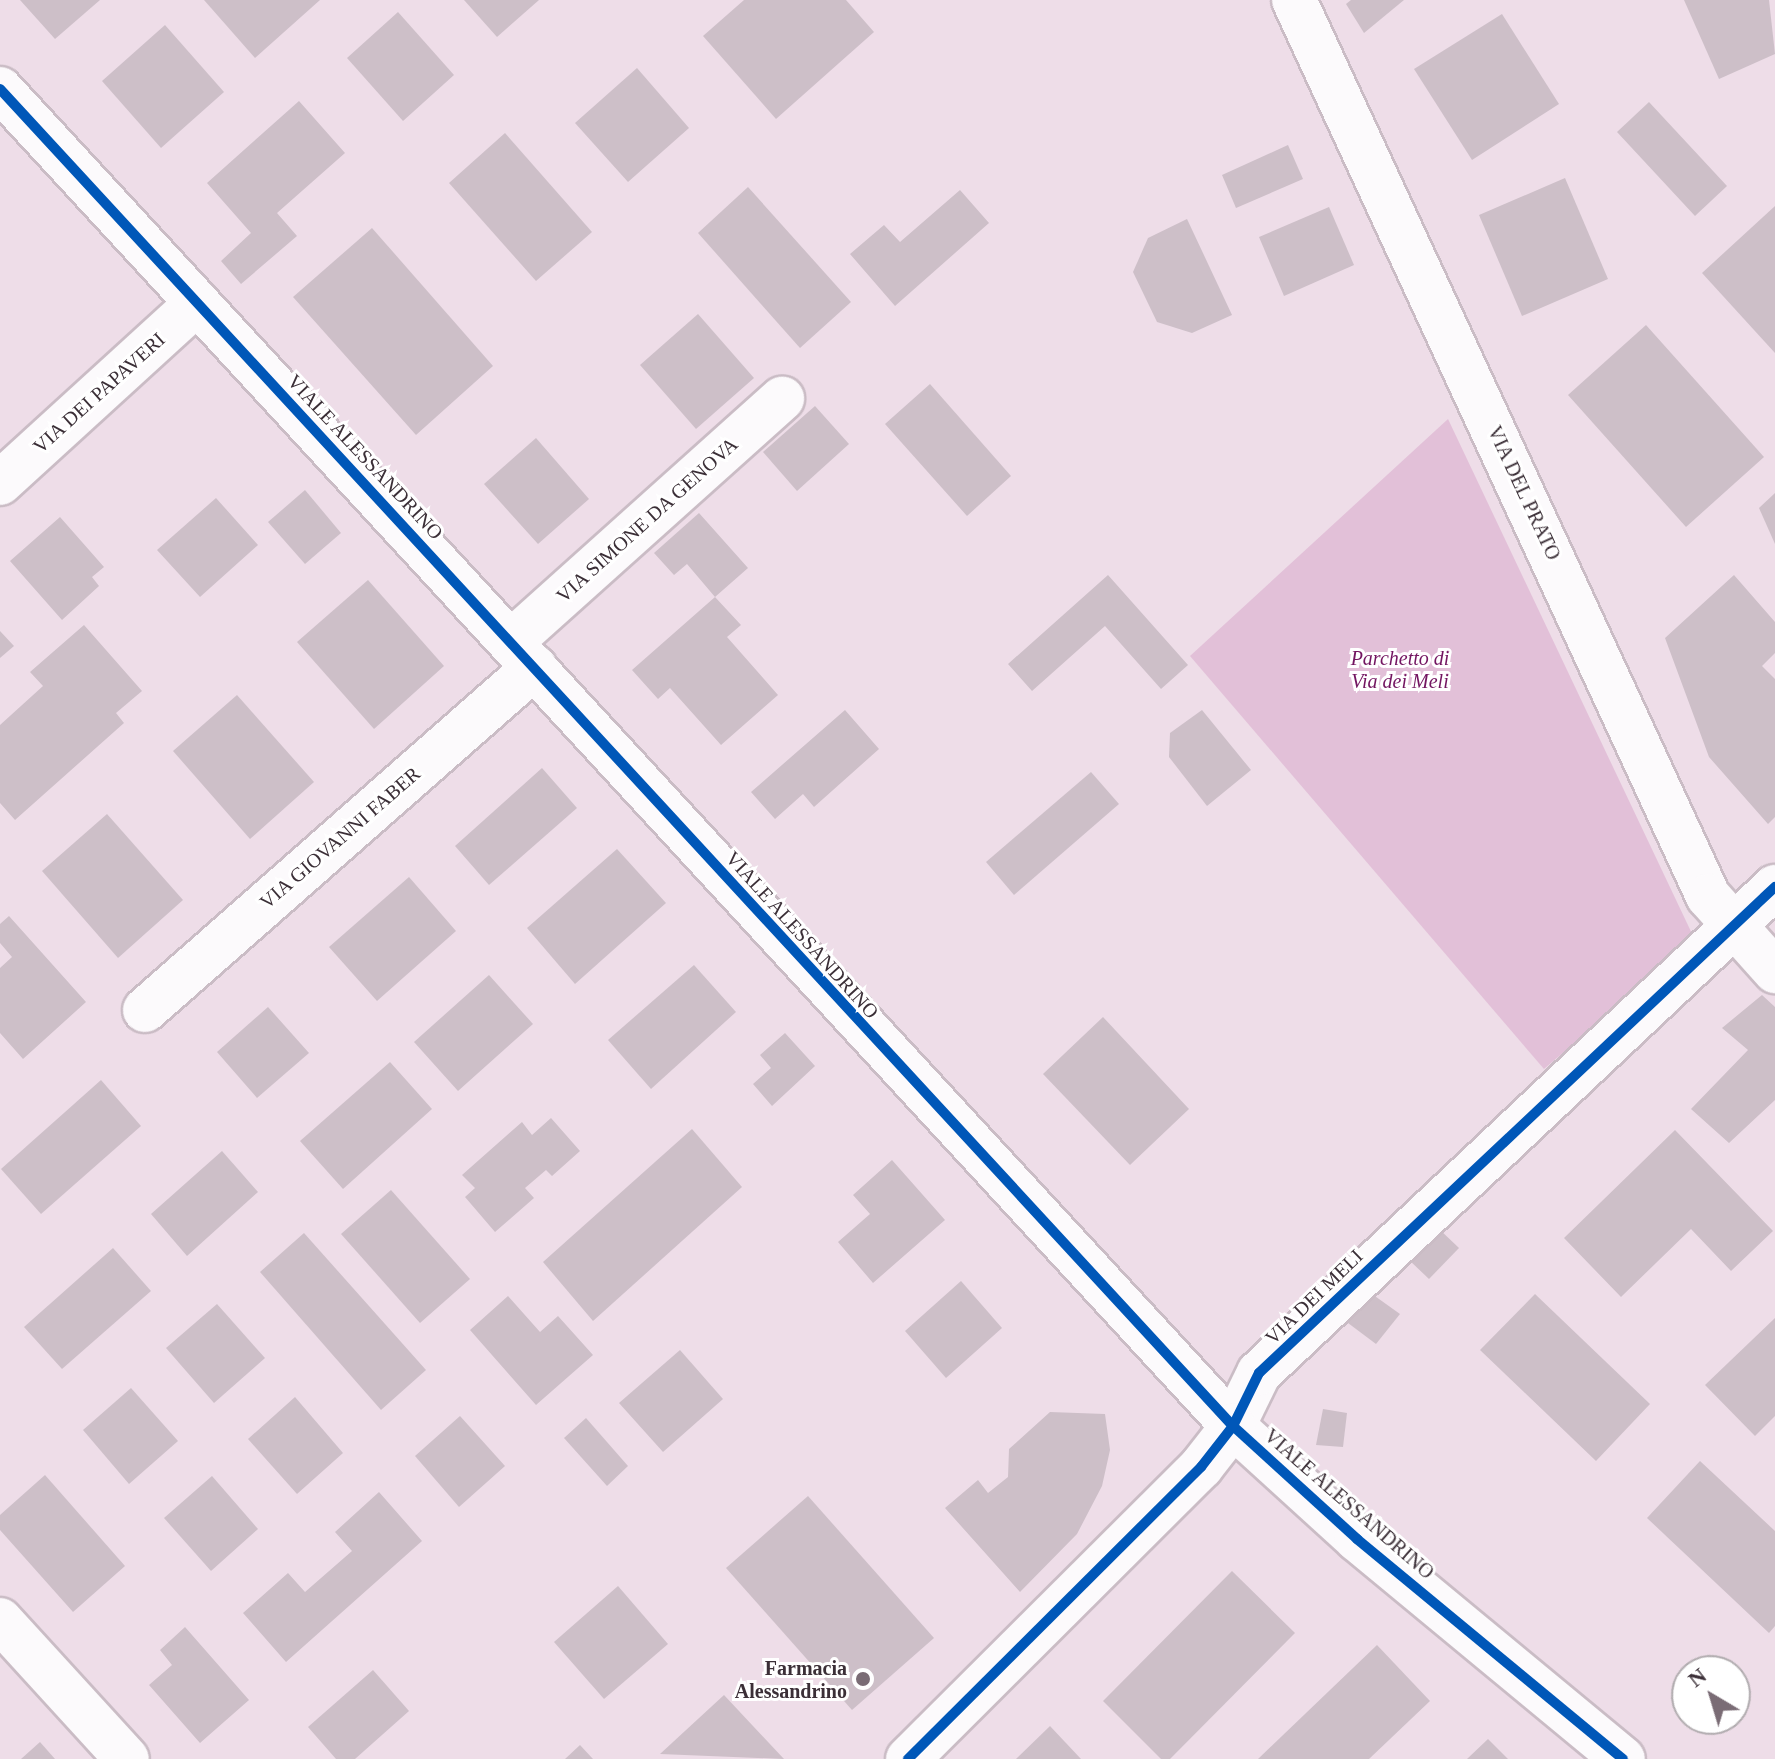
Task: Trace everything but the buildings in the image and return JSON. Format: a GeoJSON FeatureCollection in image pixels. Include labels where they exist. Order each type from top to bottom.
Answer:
{"type":"FeatureCollection","features":[{"type":"Feature","properties":{"kind":"street","name":"VIA DEL PRATO"},"geometry":{"type":"LineString","coordinates":[[1294,0],[1708,896],[1734,929],[1775,971]]}},
{"type":"Feature","properties":{"kind":"street","name":"VIALE ALESSANDRINO"},"geometry":{"type":"LineString","coordinates":[[0,89],[523,654],[1033,1216],[1233,1426],[1357,1539],[1623,1759]]}},
{"type":"Feature","properties":{"kind":"street","name":"VIA DEI PAPAVERI"},"geometry":{"type":"LineString","coordinates":[[0,483],[197,303]]}},
{"type":"Feature","properties":{"kind":"street","name":"VIA SIMONE DA GENOVA"},"geometry":{"type":"LineString","coordinates":[[523,654],[782,399]]}},
{"type":"Feature","properties":{"kind":"street","name":"VIA GIOVANNI FABER"},"geometry":{"type":"LineString","coordinates":[[145,1010],[523,654]]}},
{"type":"Feature","properties":{"kind":"street","name":"VIA DEI MELI"},"geometry":{"type":"LineString","coordinates":[[908,1759],[1201,1467],[1233,1426],[1259,1373],[1734,929],[1775,887]]}},
{"type":"Feature","properties":{"kind":"street"},"geometry":{"type":"LineString","coordinates":[[0,1620],[127,1759]]}},
{"type":"Feature","properties":{"kind":"green space","name":"Parchetto di Via dei Meli"},"geometry":{"type":"Polygon","coordinates":[[[1448,419],[1695,940],[1544,1069],[1190,656],[1448,419]]]}},
{"type":"Feature","properties":{"kind":"cycle path"},"geometry":{"type":"LineString","coordinates":[[0,89],[1233,1426],[1357,1539],[1623,1759]]}},
{"type":"Feature","properties":{"kind":"cycle path"},"geometry":{"type":"LineString","coordinates":[[908,1759],[1201,1467],[1233,1426],[1259,1373],[1775,887]]}},
{"type":"Feature","properties":{"kind":"place","name":"Farmacia Alessandrino"},"geometry":{"type":"Point","coordinates":[863,1679]}}]}
